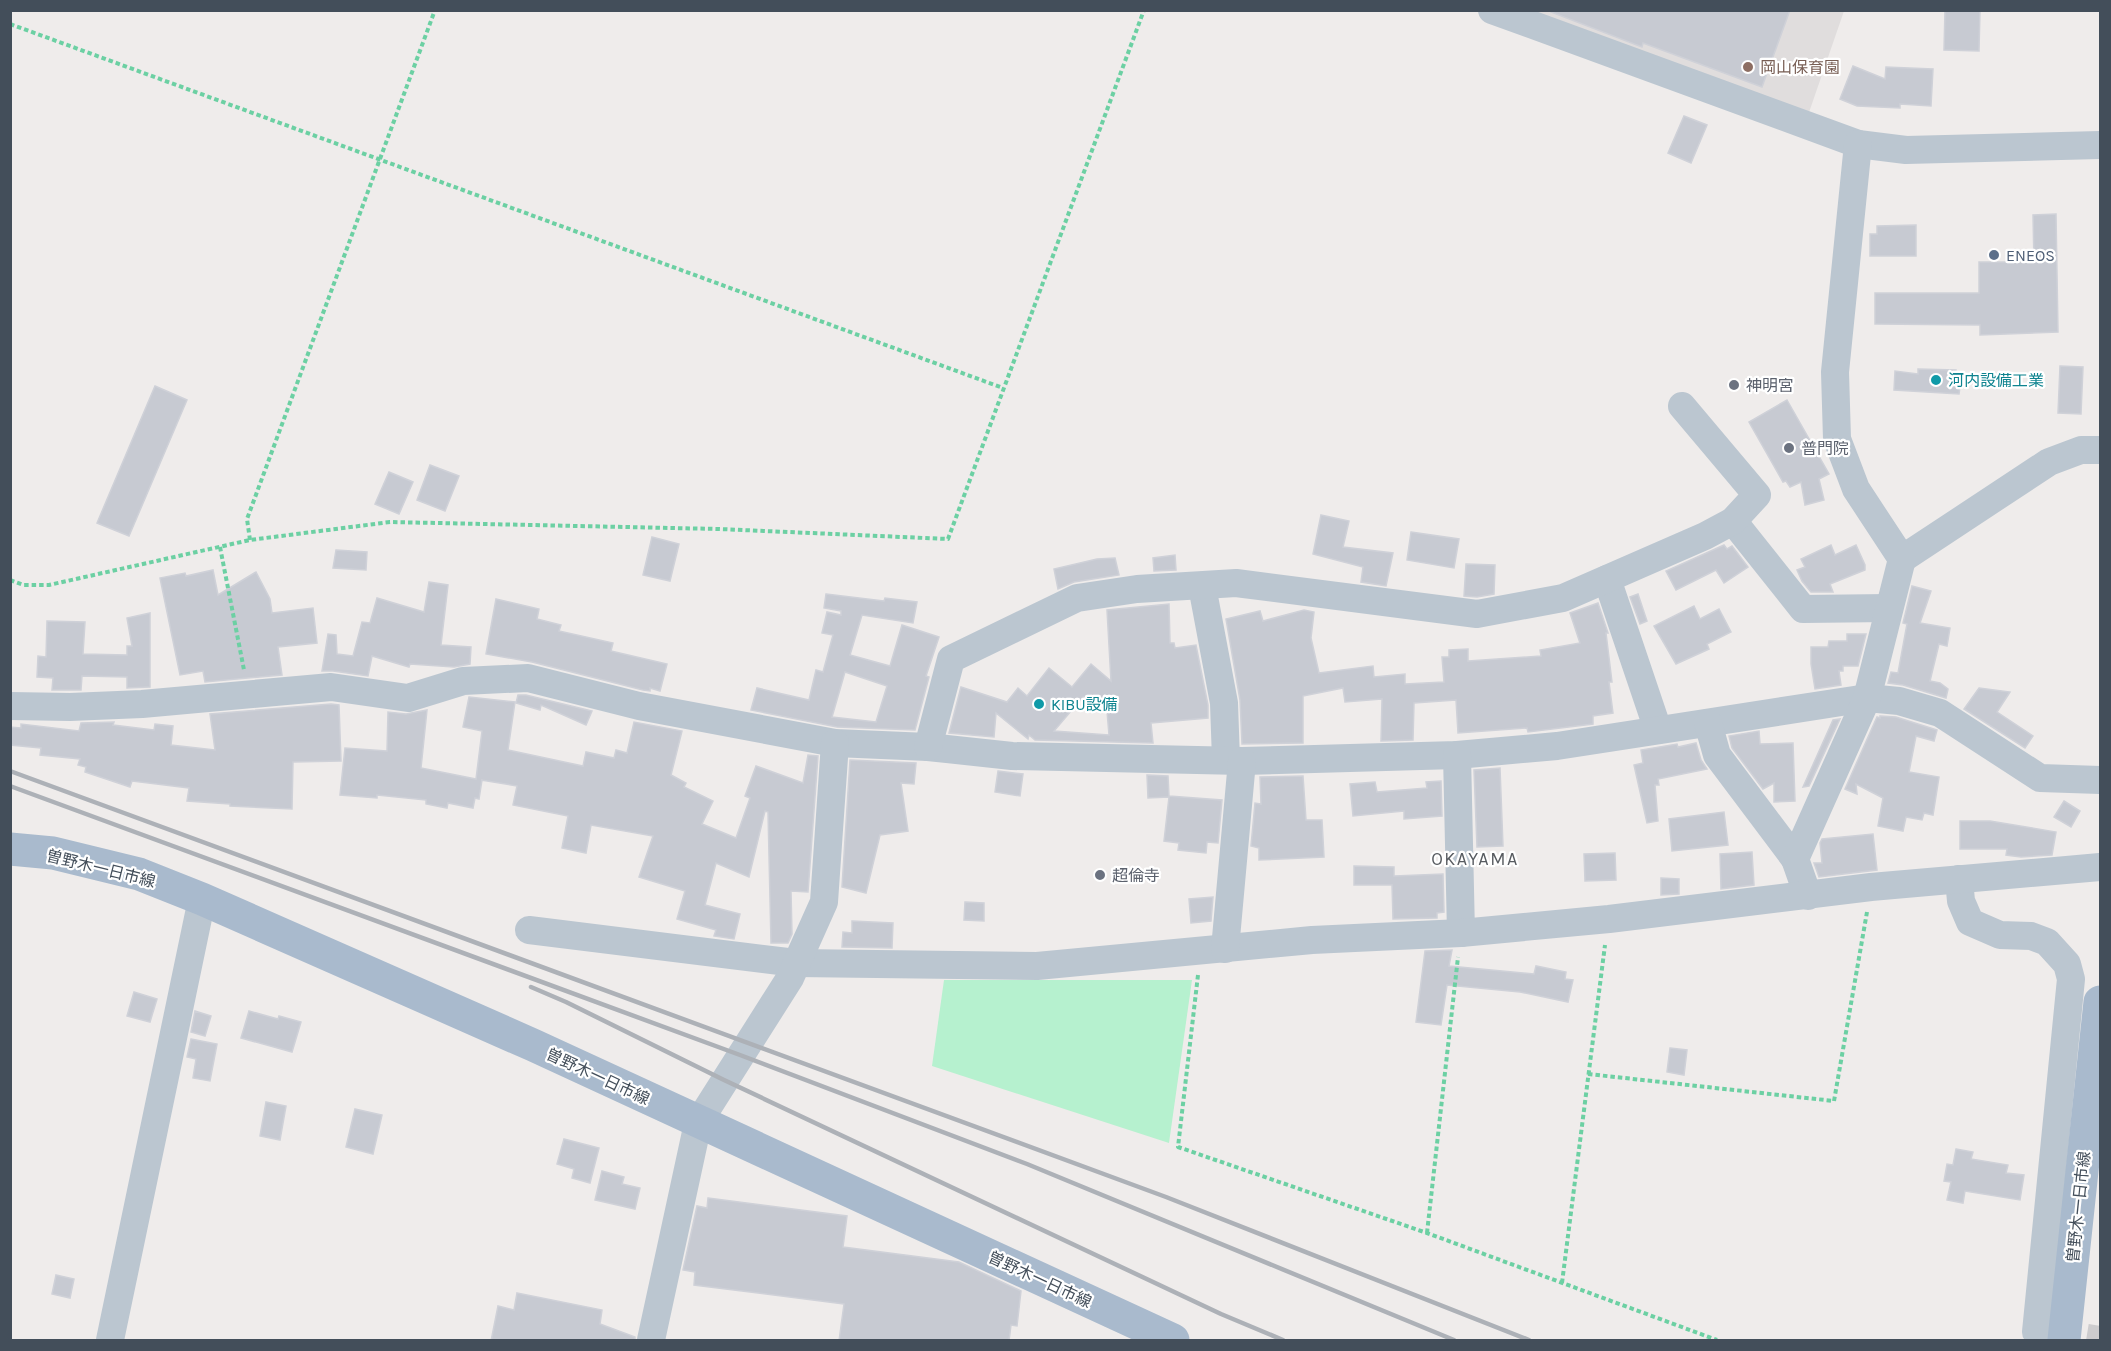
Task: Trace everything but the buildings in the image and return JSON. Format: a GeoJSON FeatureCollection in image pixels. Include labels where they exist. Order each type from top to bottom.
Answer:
{"type":"FeatureCollection","features":[{"type":"Feature","properties":{"kind":"main road","name":"曽野木一日市線"},"geometry":{"type":"LineString","coordinates":[[10,849],[52,853],[139,874],[202,899],[533,1045],[1173,1341]]}},
{"type":"Feature","properties":{"kind":"main road","name":"曽野木一日市線"},"geometry":{"type":"LineString","coordinates":[[2054,1336],[2100,1002]]}},
{"type":"Feature","properties":{"kind":"street"},"geometry":{"type":"LineString","coordinates":[[1492,10],[1858,144],[1905,150],[2100,145]]}},
{"type":"Feature","properties":{"kind":"street"},"geometry":{"type":"LineString","coordinates":[[1858,144],[1835,372],[1837,439],[1856,489],[1902,559]]}},
{"type":"Feature","properties":{"kind":"street"},"geometry":{"type":"LineString","coordinates":[[928,747],[951,659],[1077,598],[1137,589],[1236,583],[1477,614],[1563,598],[1705,536],[1733,521],[1757,495],[1682,406]]}},
{"type":"Feature","properties":{"kind":"street"},"geometry":{"type":"LineString","coordinates":[[1795,859],[1867,698],[1902,559],[2049,462],[2081,450],[2100,450]]}},
{"type":"Feature","properties":{"kind":"street"},"geometry":{"type":"LineString","coordinates":[[1733,521],[1803,609],[1890,608]]}},
{"type":"Feature","properties":{"kind":"street"},"geometry":{"type":"LineString","coordinates":[[1607,579],[1658,730]]}},
{"type":"Feature","properties":{"kind":"street"},"geometry":{"type":"LineString","coordinates":[[1202,586],[1234,761],[1213,950]]}},
{"type":"Feature","properties":{"kind":"street"},"geometry":{"type":"LineString","coordinates":[[10,706],[70,707],[142,704],[331,687],[408,698],[463,681],[528,678],[639,706],[835,743],[928,747],[1012,756],[1234,761],[1457,755],[1557,746],[1867,698],[1899,701],[1940,713],[2040,778],[2100,780]]}},
{"type":"Feature","properties":{"kind":"street"},"geometry":{"type":"LineString","coordinates":[[1708,723],[1717,754],[1795,859],[1808,896]]}},
{"type":"Feature","properties":{"kind":"street"},"geometry":{"type":"LineString","coordinates":[[651,1341],[698,1123],[790,978],[824,902],[835,743]]}},
{"type":"Feature","properties":{"kind":"street"},"geometry":{"type":"LineString","coordinates":[[1457,755],[1461,933]]}},
{"type":"Feature","properties":{"kind":"street"},"geometry":{"type":"LineString","coordinates":[[529,930],[796,963],[1037,966],[1312,940],[1461,933],[1609,919],[1748,900],[1808,896],[1871,887],[2100,867]]}},
{"type":"Feature","properties":{"kind":"street"},"geometry":{"type":"LineString","coordinates":[[1959,879],[1961,902],[1970,922],[2000,935],[2031,936],[2047,942],[2067,964],[2071,979],[2036,1332],[2054,1336]]}},
{"type":"Feature","properties":{"kind":"street"},"geometry":{"type":"LineString","coordinates":[[110,1341],[202,899]]}},
{"type":"Feature","properties":{"kind":"path"},"geometry":{"type":"LineString","coordinates":[[250,540],[246,519],[435,10]]}},
{"type":"Feature","properties":{"kind":"path"},"geometry":{"type":"LineString","coordinates":[[10,580],[24,585],[49,585],[250,540],[390,522],[719,529],[948,539],[1144,10]]}},
{"type":"Feature","properties":{"kind":"path"},"geometry":{"type":"LineString","coordinates":[[10,24],[1003,388]]}},
{"type":"Feature","properties":{"kind":"path"},"geometry":{"type":"LineString","coordinates":[[220,547],[248,695]]}},
{"type":"Feature","properties":{"kind":"path"},"geometry":{"type":"LineString","coordinates":[[1588,1074],[1834,1101],[1871,887]]}},
{"type":"Feature","properties":{"kind":"path"},"geometry":{"type":"LineString","coordinates":[[1562,1283],[1609,919]]}},
{"type":"Feature","properties":{"kind":"path"},"geometry":{"type":"LineString","coordinates":[[1427,1233],[1461,933]]}},
{"type":"Feature","properties":{"kind":"path"},"geometry":{"type":"LineString","coordinates":[[1213,950],[1178,1147],[1427,1233],[1717,1341]]}},
{"type":"Feature","properties":{"kind":"shaded area","name":"岡山保育園"},"geometry":{"type":"Polygon","coordinates":[[[1539,10],[1844,11],[1806,121],[1538,13],[1539,10]]]}},
{"type":"Feature","properties":{"kind":"green space"},"geometry":{"type":"Polygon","coordinates":[[[944,980],[1192,980],[1169,1143],[932,1066],[944,980]]]}},
{"type":"Feature","properties":{"kind":"tunnel"},"geometry":{"type":"LineString","coordinates":[[2045,1331],[2100,1340]]}},
{"type":"Feature","properties":{"kind":"railway"},"geometry":{"type":"LineString","coordinates":[[10,771],[1166,1197],[1529,1340]]}},
{"type":"Feature","properties":{"kind":"railway"},"geometry":{"type":"LineString","coordinates":[[10,786],[740,1055],[1027,1164],[1454,1340]]}},
{"type":"Feature","properties":{"kind":"railway"},"geometry":{"type":"LineString","coordinates":[[531,987],[1221,1314],[1283,1340]]}},
{"type":"Feature","properties":{"kind":"place","name":"岡山保育園"},"geometry":{"type":"Point","coordinates":[1748,67]}},
{"type":"Feature","properties":{"kind":"place","name":"ENEOS"},"geometry":{"type":"Point","coordinates":[1994,255]}},
{"type":"Feature","properties":{"kind":"place","name":"河内設備工業"},"geometry":{"type":"Point","coordinates":[1936,380]}},
{"type":"Feature","properties":{"kind":"place","name":"神明宮"},"geometry":{"type":"Point","coordinates":[1734,385]}},
{"type":"Feature","properties":{"kind":"place","name":"普門院"},"geometry":{"type":"Point","coordinates":[1789,448]}},
{"type":"Feature","properties":{"kind":"place","name":"KIBU設備"},"geometry":{"type":"Point","coordinates":[1039,704]}},
{"type":"Feature","properties":{"kind":"place","name":"超倫寺"},"geometry":{"type":"Point","coordinates":[1100,875]}},
{"type":"Feature","properties":{"kind":"district","name":"OKAYAMA"},"geometry":{"type":"Point","coordinates":[1475,859]}}]}
